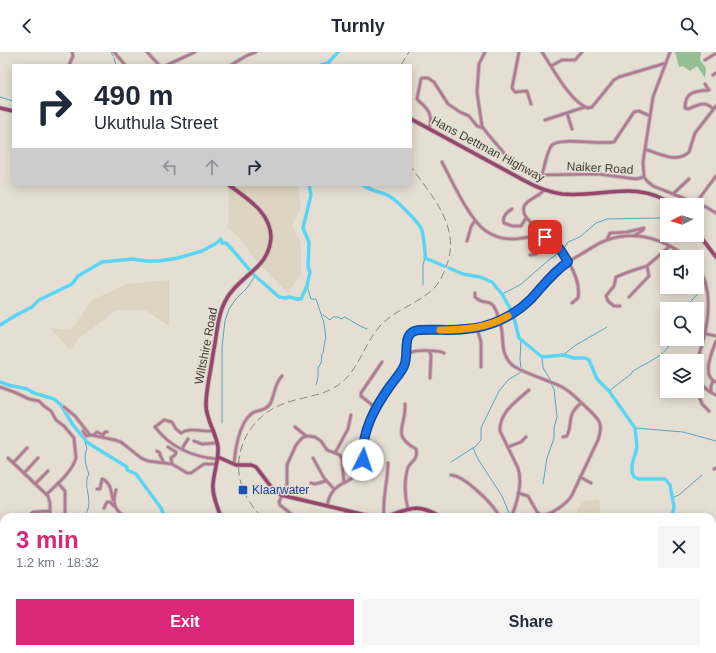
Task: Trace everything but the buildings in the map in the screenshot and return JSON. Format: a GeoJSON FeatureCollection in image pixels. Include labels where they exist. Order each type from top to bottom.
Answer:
{"type":"FeatureCollection","features":[{"type":"Feature","properties":{"kind":"street"},"geometry":{"type":"LineString","coordinates":[[69,64],[73,56],[72,52]]}},
{"type":"Feature","properties":{"kind":"street"},"geometry":{"type":"LineString","coordinates":[[114,52],[124,64]]}},
{"type":"Feature","properties":{"kind":"street"},"geometry":{"type":"LineString","coordinates":[[147,52],[158,64]]}},
{"type":"Feature","properties":{"kind":"street"},"geometry":{"type":"LineString","coordinates":[[169,64],[195,52]]}},
{"type":"Feature","properties":{"kind":"street"},"geometry":{"type":"LineString","coordinates":[[233,64],[255,52]]}},
{"type":"Feature","properties":{"kind":"street","name":"Naiker Road"},"geometry":{"type":"LineString","coordinates":[[485,52],[479,64],[477,92],[481,121],[484,128],[511,161],[542,175],[598,174],[636,179],[644,177]]}},
{"type":"Feature","properties":{"kind":"street"},"geometry":{"type":"LineString","coordinates":[[519,52],[512,88],[515,92],[527,91],[532,104]]}},
{"type":"Feature","properties":{"kind":"street"},"geometry":{"type":"LineString","coordinates":[[542,52],[565,87],[585,107]]}},
{"type":"Feature","properties":{"kind":"street"},"geometry":{"type":"LineString","coordinates":[[551,66],[562,60],[575,60],[582,52]]}},
{"type":"Feature","properties":{"kind":"street"},"geometry":{"type":"LineString","coordinates":[[670,52],[653,97],[643,170],[644,177],[650,184],[683,198]]}},
{"type":"Feature","properties":{"kind":"street"},"geometry":{"type":"LineString","coordinates":[[706,60],[715,53]]}},
{"type":"Feature","properties":{"kind":"street"},"geometry":{"type":"LineString","coordinates":[[545,120],[585,107],[592,107],[614,80],[619,77],[666,63]]}},
{"type":"Feature","properties":{"kind":"street"},"geometry":{"type":"LineString","coordinates":[[429,129],[432,123],[431,118],[426,108],[417,99],[422,78],[428,78],[434,82],[448,104],[469,116],[477,126],[484,128]]}},
{"type":"Feature","properties":{"kind":"street"},"geometry":{"type":"LineString","coordinates":[[705,84],[708,90],[695,91],[691,94],[686,102],[685,108],[688,109],[705,103],[713,109]]}},
{"type":"Feature","properties":{"kind":"street"},"geometry":{"type":"LineString","coordinates":[[645,149],[670,157],[687,154],[695,133],[716,106]]}},
{"type":"Feature","properties":{"kind":"street"},"geometry":{"type":"LineString","coordinates":[[0,108],[12,111]]}},
{"type":"Feature","properties":{"kind":"street"},"geometry":{"type":"LineString","coordinates":[[542,175],[551,146],[555,143],[564,141],[612,143],[617,139],[634,112],[638,111],[650,116]]}},
{"type":"Feature","properties":{"kind":"street"},"geometry":{"type":"LineString","coordinates":[[567,113],[572,129]]}},
{"type":"Feature","properties":{"kind":"street","name":"Hans Dettman Highway"},"geometry":{"type":"LineString","coordinates":[[412,120],[544,190],[555,193],[570,194],[641,191],[661,198]]}},
{"type":"Feature","properties":{"kind":"street"},"geometry":{"type":"LineString","coordinates":[[442,162],[475,220],[486,231],[499,237],[510,239],[540,236],[552,240],[568,262],[577,281],[579,290],[578,298],[572,303]]}},
{"type":"Feature","properties":{"kind":"street"},"geometry":{"type":"LineString","coordinates":[[700,198],[716,176]]}},
{"type":"Feature","properties":{"kind":"street"},"geometry":{"type":"LineString","coordinates":[[673,194],[690,179]]}},
{"type":"Feature","properties":{"kind":"street","name":"Wiltshire Road"},"geometry":{"type":"LineString","coordinates":[[220,513],[213,492],[218,458],[217,443],[207,414],[206,405],[219,320],[227,298],[233,290],[259,266],[266,256],[270,245],[270,230],[264,214],[231,186]]}},
{"type":"Feature","properties":{"kind":"street"},"geometry":{"type":"LineString","coordinates":[[531,236],[532,224],[526,218],[524,211],[525,204],[531,198],[541,194],[544,190]]}},
{"type":"Feature","properties":{"kind":"street"},"geometry":{"type":"LineString","coordinates":[[704,206],[715,211]]}},
{"type":"Feature","properties":{"kind":"street"},"geometry":{"type":"LineString","coordinates":[[512,209],[505,216],[503,220],[504,223],[512,226],[519,226],[523,224],[526,218]]}},
{"type":"Feature","properties":{"kind":"street"},"geometry":{"type":"LineString","coordinates":[[467,241],[475,220]]}},
{"type":"Feature","properties":{"kind":"street"},"geometry":{"type":"LineString","coordinates":[[607,240],[610,233],[627,232],[644,228],[633,236]]}},
{"type":"Feature","properties":{"kind":"street"},"geometry":{"type":"LineString","coordinates":[[327,506],[330,494],[334,489],[360,470],[363,464],[363,441],[375,410],[403,368],[408,338],[414,331],[428,329],[460,330],[477,328],[493,323],[526,304],[555,272],[568,262],[607,240],[644,236],[653,238],[676,250]]}},
{"type":"Feature","properties":{"kind":"street"},"geometry":{"type":"LineString","coordinates":[[530,255],[536,254],[552,240]]}},
{"type":"Feature","properties":{"kind":"street"},"geometry":{"type":"LineString","coordinates":[[704,240],[716,255]]}},
{"type":"Feature","properties":{"kind":"street"},"geometry":{"type":"LineString","coordinates":[[620,306],[614,306],[608,302],[606,296],[614,286],[616,278],[620,275],[647,266],[670,246]]}},
{"type":"Feature","properties":{"kind":"street"},"geometry":{"type":"LineString","coordinates":[[629,297],[650,276],[647,266]]}},
{"type":"Feature","properties":{"kind":"street"},"geometry":{"type":"LineString","coordinates":[[700,354],[707,334],[710,313],[710,290],[704,275]]}},
{"type":"Feature","properties":{"kind":"street"},"geometry":{"type":"LineString","coordinates":[[475,293],[476,299],[494,305],[498,316],[493,323]]}},
{"type":"Feature","properties":{"kind":"street"},"geometry":{"type":"LineString","coordinates":[[499,320],[502,327],[502,349],[511,364],[562,387],[598,419],[601,429],[598,440],[571,497],[549,513]]}},
{"type":"Feature","properties":{"kind":"street"},"geometry":{"type":"LineString","coordinates":[[477,328],[481,342],[481,367]]}},
{"type":"Feature","properties":{"kind":"street"},"geometry":{"type":"LineString","coordinates":[[707,334],[716,336]]}},
{"type":"Feature","properties":{"kind":"street"},"geometry":{"type":"LineString","coordinates":[[711,393],[711,386],[715,381],[709,375],[709,365],[716,341]]}},
{"type":"Feature","properties":{"kind":"street"},"geometry":{"type":"LineString","coordinates":[[429,351],[430,378]]}},
{"type":"Feature","properties":{"kind":"street"},"geometry":{"type":"LineString","coordinates":[[406,356],[412,352],[438,351],[444,353]]}},
{"type":"Feature","properties":{"kind":"street"},"geometry":{"type":"LineString","coordinates":[[375,410],[361,394],[382,362]]}},
{"type":"Feature","properties":{"kind":"street"},"geometry":{"type":"LineString","coordinates":[[234,464],[234,454],[239,437],[246,422],[252,414],[264,410],[269,405],[277,383],[282,376]]}},
{"type":"Feature","properties":{"kind":"street"},"geometry":{"type":"LineString","coordinates":[[0,387],[29,399],[40,401],[51,411],[56,420],[74,438],[76,459],[65,475],[47,494]]}},
{"type":"Feature","properties":{"kind":"street"},"geometry":{"type":"LineString","coordinates":[[704,388],[716,395]]}},
{"type":"Feature","properties":{"kind":"street"},"geometry":{"type":"LineString","coordinates":[[512,513],[518,493],[520,479],[519,472],[500,431],[502,418],[505,413],[529,390]]}},
{"type":"Feature","properties":{"kind":"street"},"geometry":{"type":"LineString","coordinates":[[700,398],[702,404],[709,411]]}},
{"type":"Feature","properties":{"kind":"street"},"geometry":{"type":"LineString","coordinates":[[563,437],[567,436],[569,432],[571,414],[581,403]]}},
{"type":"Feature","properties":{"kind":"street"},"geometry":{"type":"LineString","coordinates":[[405,404],[401,427],[403,439],[409,446],[417,450],[417,457],[409,466],[407,471],[406,493],[408,509]]}},
{"type":"Feature","properties":{"kind":"street"},"geometry":{"type":"LineString","coordinates":[[64,407],[75,416],[91,435]]}},
{"type":"Feature","properties":{"kind":"street"},"geometry":{"type":"LineString","coordinates":[[335,453],[347,430],[351,414]]}},
{"type":"Feature","properties":{"kind":"street"},"geometry":{"type":"LineString","coordinates":[[214,431],[208,432],[190,430],[181,433],[176,429],[172,422],[164,420],[155,426],[157,430],[171,443],[183,449],[201,456],[218,458],[234,464],[251,465],[256,467],[272,488],[281,495],[358,513]]}},
{"type":"Feature","properties":{"kind":"street"},"geometry":{"type":"LineString","coordinates":[[295,427],[306,436]]}},
{"type":"Feature","properties":{"kind":"street"},"geometry":{"type":"LineString","coordinates":[[83,431],[86,436],[91,435],[121,442],[141,458],[148,461],[172,464],[187,473],[193,472],[202,464],[216,464]]}},
{"type":"Feature","properties":{"kind":"street"},"geometry":{"type":"LineString","coordinates":[[91,435],[96,432],[103,435],[107,432]]}},
{"type":"Feature","properties":{"kind":"street"},"geometry":{"type":"LineString","coordinates":[[290,513],[279,504],[281,495],[288,482],[286,469],[297,443],[306,436],[313,436],[317,438],[327,450],[339,454],[341,457],[344,483]]}},
{"type":"Feature","properties":{"kind":"street"},"geometry":{"type":"LineString","coordinates":[[508,447],[521,442],[526,437]]}},
{"type":"Feature","properties":{"kind":"street"},"geometry":{"type":"LineString","coordinates":[[183,449],[188,439]]}},
{"type":"Feature","properties":{"kind":"street"},"geometry":{"type":"LineString","coordinates":[[194,441],[202,444],[217,443]]}},
{"type":"Feature","properties":{"kind":"street"},"geometry":{"type":"LineString","coordinates":[[168,446],[176,452],[171,458],[172,464]]}},
{"type":"Feature","properties":{"kind":"street"},"geometry":{"type":"LineString","coordinates":[[13,463],[27,448]]}},
{"type":"Feature","properties":{"kind":"street"},"geometry":{"type":"LineString","coordinates":[[157,451],[160,453],[164,463]]}},
{"type":"Feature","properties":{"kind":"street"},"geometry":{"type":"LineString","coordinates":[[8,458],[36,483],[47,494],[50,500],[50,511],[32,513]]}},
{"type":"Feature","properties":{"kind":"street"},"geometry":{"type":"LineString","coordinates":[[24,473],[38,458]]}},
{"type":"Feature","properties":{"kind":"street"},"geometry":{"type":"LineString","coordinates":[[313,458],[326,481],[334,489]]}},
{"type":"Feature","properties":{"kind":"street"},"geometry":{"type":"LineString","coordinates":[[384,513],[383,506],[388,478],[388,463]]}},
{"type":"Feature","properties":{"kind":"street"},"geometry":{"type":"LineString","coordinates":[[36,483],[48,471]]}},
{"type":"Feature","properties":{"kind":"street"},"geometry":{"type":"LineString","coordinates":[[451,475],[455,475],[463,479],[485,498],[497,513]]}},
{"type":"Feature","properties":{"kind":"street"},"geometry":{"type":"LineString","coordinates":[[580,477],[591,483]]}},
{"type":"Feature","properties":{"kind":"street"},"geometry":{"type":"LineString","coordinates":[[98,489],[100,489],[102,479],[106,481],[109,485],[115,506],[119,513]]}},
{"type":"Feature","properties":{"kind":"street"},"geometry":{"type":"LineString","coordinates":[[310,483],[315,484],[326,481]]}},
{"type":"Feature","properties":{"kind":"street"},"geometry":{"type":"LineString","coordinates":[[58,483],[65,491],[65,513]]}},
{"type":"Feature","properties":{"kind":"street"},"geometry":{"type":"LineString","coordinates":[[113,500],[116,490]]}},
{"type":"Feature","properties":{"kind":"street"},"geometry":{"type":"LineString","coordinates":[[518,493],[528,496],[538,513]]}},
{"type":"Feature","properties":{"kind":"street"},"geometry":{"type":"LineString","coordinates":[[104,508],[105,503],[110,502],[115,506]]}},
{"type":"Feature","properties":{"kind":"street"},"geometry":{"type":"LineString","coordinates":[[396,513],[408,509],[424,508],[433,513]]}},
{"type":"Feature","properties":{"kind":"shaded area"},"geometry":{"type":"Polygon","coordinates":[[[228,186],[298,186],[301,207],[292,226],[301,243],[301,274],[288,293],[262,267],[239,238],[227,227],[229,221],[228,186]]]}},
{"type":"Feature","properties":{"kind":"shaded area"},"geometry":{"type":"Polygon","coordinates":[[[169,280],[169,326],[145,310],[117,310],[79,338],[70,350],[50,328],[71,330],[92,300],[127,284],[169,280]]]}},
{"type":"Feature","properties":{"kind":"shaded area"},"geometry":{"type":"Polygon","coordinates":[[[599,499],[601,513],[576,513],[580,505],[585,501],[599,499]]]}},
{"type":"Feature","properties":{"kind":"green space"},"geometry":{"type":"Polygon","coordinates":[[[675,52],[701,52],[700,60],[706,68],[705,78],[697,66],[690,71],[683,66],[679,67],[675,52]]]}},
{"type":"Feature","properties":{"kind":"waterway"},"geometry":{"type":"LineString","coordinates":[[111,52],[113,56]]}},
{"type":"Feature","properties":{"kind":"waterway"},"geometry":{"type":"LineString","coordinates":[[324,64],[328,63],[338,52]]}},
{"type":"Feature","properties":{"kind":"waterway"},"geometry":{"type":"LineString","coordinates":[[114,58],[116,64]]}},
{"type":"Feature","properties":{"kind":"waterway"},"geometry":{"type":"LineString","coordinates":[[0,97],[12,101]]}},
{"type":"Feature","properties":{"kind":"waterway"},"geometry":{"type":"LineString","coordinates":[[0,325],[32,307],[39,300],[72,284],[78,276],[102,262],[132,259],[159,261],[178,258],[202,251],[221,239],[222,243],[226,243],[254,275],[279,297],[301,299],[307,286],[310,272],[308,267],[309,242],[303,228],[311,195],[309,186]]}},
{"type":"Feature","properties":{"kind":"waterway"},"geometry":{"type":"LineString","coordinates":[[365,186],[389,196],[406,210],[421,228],[425,258],[444,266]]}},
{"type":"Feature","properties":{"kind":"waterway"},"geometry":{"type":"LineString","coordinates":[[562,251],[568,242],[580,237],[596,223],[607,219],[660,218]]}},
{"type":"Feature","properties":{"kind":"waterway"},"geometry":{"type":"LineString","coordinates":[[502,294],[520,285],[560,252]]}},
{"type":"Feature","properties":{"kind":"waterway"},"geometry":{"type":"LineString","coordinates":[[423,285],[423,265],[425,258]]}},
{"type":"Feature","properties":{"kind":"waterway"},"geometry":{"type":"LineString","coordinates":[[449,268],[463,274],[480,277],[492,282],[502,294],[511,310]]}},
{"type":"Feature","properties":{"kind":"waterway"},"geometry":{"type":"LineString","coordinates":[[222,423],[222,347],[225,321],[229,309],[255,276]]}},
{"type":"Feature","properties":{"kind":"waterway"},"geometry":{"type":"LineString","coordinates":[[307,286],[311,299],[316,299],[324,323],[326,339],[321,363],[318,368],[316,385]]}},
{"type":"Feature","properties":{"kind":"waterway"},"geometry":{"type":"LineString","coordinates":[[690,302],[698,294]]}},
{"type":"Feature","properties":{"kind":"waterway"},"geometry":{"type":"LineString","coordinates":[[323,315],[330,320],[333,317],[342,319],[344,317],[367,329]]}},
{"type":"Feature","properties":{"kind":"waterway"},"geometry":{"type":"LineString","coordinates":[[514,318],[519,338],[542,357],[563,355],[574,358],[585,358],[589,360],[597,379],[609,391],[635,428],[637,447],[632,465],[634,477],[639,479],[665,479],[670,485],[674,507],[673,513]]}},
{"type":"Feature","properties":{"kind":"waterway"},"geometry":{"type":"LineString","coordinates":[[563,355],[576,345],[607,327]]}},
{"type":"Feature","properties":{"kind":"waterway"},"geometry":{"type":"LineString","coordinates":[[521,340],[521,369]]}},
{"type":"Feature","properties":{"kind":"waterway"},"geometry":{"type":"LineString","coordinates":[[609,391],[633,371],[651,361],[669,346]]}},
{"type":"Feature","properties":{"kind":"waterway"},"geometry":{"type":"LineString","coordinates":[[542,357],[543,368],[550,379]]}},
{"type":"Feature","properties":{"kind":"waterway"},"geometry":{"type":"LineString","coordinates":[[451,462],[476,446],[481,440],[481,428],[499,391],[508,380],[521,372]]}},
{"type":"Feature","properties":{"kind":"waterway"},"geometry":{"type":"LineString","coordinates":[[0,382],[27,389],[34,393],[54,399],[61,405],[73,425],[88,443],[127,467],[127,470],[136,474],[163,513]]}},
{"type":"Feature","properties":{"kind":"waterway"},"geometry":{"type":"LineString","coordinates":[[543,484],[547,458],[554,438],[554,428],[557,417],[554,389],[551,384]]}},
{"type":"Feature","properties":{"kind":"waterway"},"geometry":{"type":"LineString","coordinates":[[635,428],[683,432],[716,441]]}},
{"type":"Feature","properties":{"kind":"waterway"},"geometry":{"type":"LineString","coordinates":[[84,438],[87,449],[85,462],[89,474],[87,484],[89,506],[86,513]]}},
{"type":"Feature","properties":{"kind":"waterway"},"geometry":{"type":"LineString","coordinates":[[473,448],[478,459],[502,496],[509,513]]}},
{"type":"Feature","properties":{"kind":"waterway"},"geometry":{"type":"LineString","coordinates":[[672,498],[679,495],[702,475]]}},
{"type":"Feature","properties":{"kind":"railway"},"geometry":{"type":"LineString","coordinates":[[402,64],[409,52]]}},
{"type":"Feature","properties":{"kind":"railway"},"geometry":{"type":"LineString","coordinates":[[258,513],[247,497],[240,477],[240,452],[250,430],[267,412],[278,406],[294,400],[326,392],[341,383],[353,369],[372,336],[384,322],[395,313],[426,295],[439,282],[444,273],[450,253],[450,239],[447,226],[436,201],[412,168]]}},
{"type":"Feature","properties":{"kind":"slow traffic"},"geometry":{"type":"LineString","coordinates":[[440,330],[475,328],[489,325],[508,316]]}},
{"type":"Feature","properties":{"kind":"place","name":"Klaarwater"},"geometry":{"type":"Point","coordinates":[243,490]}},
{"type":"Feature","properties":{"kind":"route"},"geometry":{"type":"LineString","coordinates":[[363,460],[362,452],[368,427],[377,405],[404,365],[406,360],[407,341],[410,334],[419,330],[460,330],[489,325],[522,307],[555,272],[568,262],[557,245],[552,240],[545,237]]}}]}
